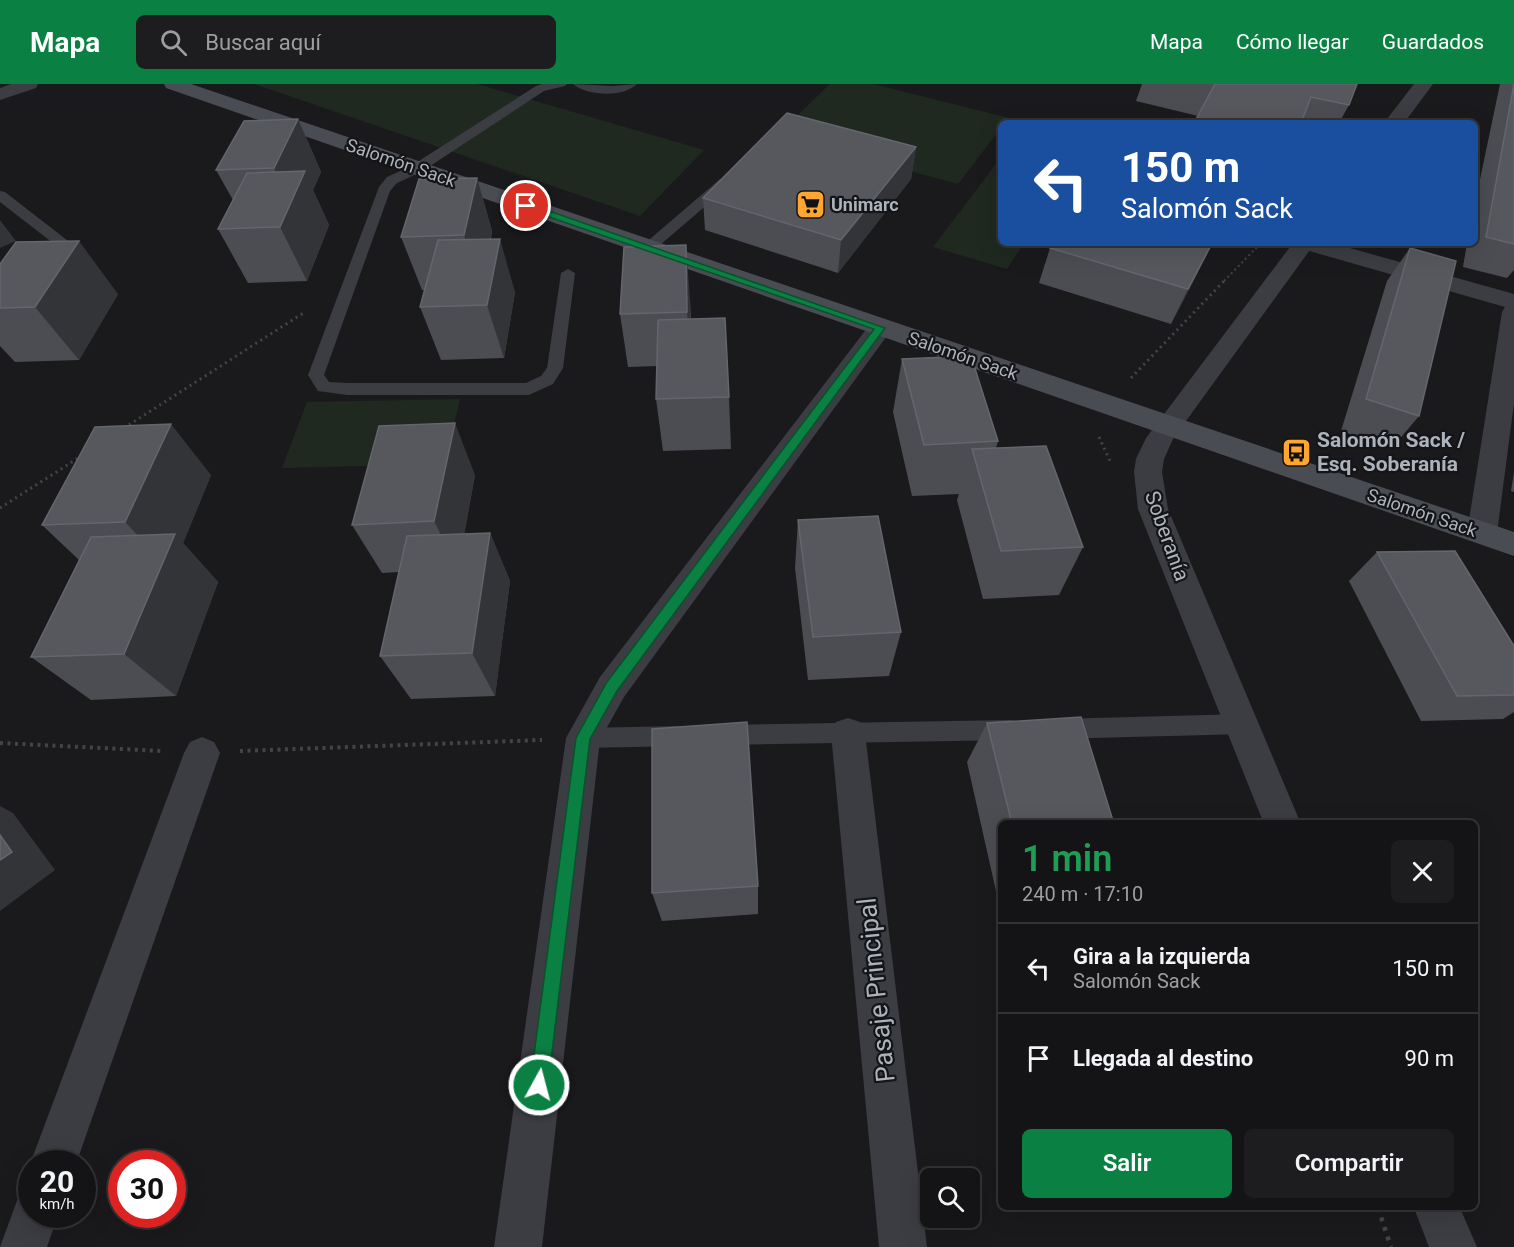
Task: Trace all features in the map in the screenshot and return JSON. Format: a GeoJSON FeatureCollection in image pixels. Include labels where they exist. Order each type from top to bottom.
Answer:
{"type":"FeatureCollection","features":[{"type":"Feature","properties":{"kind":"main road","name":"Salomón Sack"},"geometry":{"type":"LineString","coordinates":[[173,84],[1514,544]]}},
{"type":"Feature","properties":{"kind":"street"},"geometry":{"type":"LineString","coordinates":[[0,94],[28,84]]}},
{"type":"Feature","properties":{"kind":"street"},"geometry":{"type":"LineString","coordinates":[[1396,120],[1424,84]]}},
{"type":"Feature","properties":{"kind":"street","name":"Soberanía"},"geometry":{"type":"LineString","coordinates":[[1281,820],[1148,492],[1150,458],[1167,425],[1199,386],[1303,246]]}},
{"type":"Feature","properties":{"kind":"street"},"geometry":{"type":"LineString","coordinates":[[1316,246],[1514,302]]}},
{"type":"Feature","properties":{"kind":"street"},"geometry":{"type":"LineString","coordinates":[[1482,533],[1514,312]]}},
{"type":"Feature","properties":{"kind":"street"},"geometry":{"type":"LineString","coordinates":[[518,1247],[583,738],[612,687],[880,328]]}},
{"type":"Feature","properties":{"kind":"street","name":"Pasaje Principal"},"geometry":{"type":"LineString","coordinates":[[848,733],[903,1247]]}},
{"type":"Feature","properties":{"kind":"street"},"geometry":{"type":"LineString","coordinates":[[58,1150],[202,753]]}},
{"type":"Feature","properties":{"kind":"street"},"geometry":{"type":"LineString","coordinates":[[1438,1210],[1453,1247]]}},
{"type":"Feature","properties":{"kind":"street"},"geometry":{"type":"LineString","coordinates":[[23,1247],[30,1228]]}},
{"type":"Feature","properties":{"kind":"lane"},"geometry":{"type":"LineString","coordinates":[[561,84],[540,88],[416,168],[392,180],[384,190],[316,375],[324,387],[346,389],[529,389],[547,380],[555,368],[568,273]]}},
{"type":"Feature","properties":{"kind":"lane"},"geometry":{"type":"LineString","coordinates":[[579,84],[606,90],[624,89],[630,84]]}},
{"type":"Feature","properties":{"kind":"lane"},"geometry":{"type":"LineString","coordinates":[[648,248],[739,170]]}},
{"type":"Feature","properties":{"kind":"lane"},"geometry":{"type":"LineString","coordinates":[[0,195],[76,254]]}},
{"type":"Feature","properties":{"kind":"lane"},"geometry":{"type":"LineString","coordinates":[[583,738],[1243,724]]}},
{"type":"Feature","properties":{"kind":"path"},"geometry":{"type":"LineString","coordinates":[[120,431],[349,284]]}},
{"type":"Feature","properties":{"kind":"path"},"geometry":{"type":"LineString","coordinates":[[0,508],[90,450]]}},
{"type":"Feature","properties":{"kind":"path"},"geometry":{"type":"LineString","coordinates":[[0,743],[202,753],[583,738]]}},
{"type":"Feature","properties":{"kind":"path"},"geometry":{"type":"LineString","coordinates":[[1379,1210],[1391,1247]]}},
{"type":"Feature","properties":{"kind":"green space"},"geometry":{"type":"Polygon","coordinates":[[[254,84],[477,84],[704,150],[640,216],[254,84]]]}},
{"type":"Feature","properties":{"kind":"green space"},"geometry":{"type":"Polygon","coordinates":[[[830,84],[873,84],[1009,118],[998,120],[998,132],[958,184],[777,135],[830,84]]]}},
{"type":"Feature","properties":{"kind":"green space"},"geometry":{"type":"Polygon","coordinates":[[[996,164],[998,164],[998,246],[1022,246],[1007,269],[933,247],[996,164]]]}},
{"type":"Feature","properties":{"kind":"green space"},"geometry":{"type":"Polygon","coordinates":[[[460,399],[445,464],[282,468],[307,402],[460,399]]]}},
{"type":"Feature","properties":{"kind":"building"},"geometry":{"type":"Polygon","coordinates":[[[1215,84],[1357,84],[1349,105],[1311,97],[1302,120],[1196,120],[1215,84]]]}},
{"type":"Feature","properties":{"kind":"building"},"geometry":{"type":"Polygon","coordinates":[[[1514,84],[1514,244],[1486,237],[1514,84]]]}},
{"type":"Feature","properties":{"kind":"building"},"geometry":{"type":"Polygon","coordinates":[[[787,113],[916,147],[841,240],[703,198],[787,113]]]}},
{"type":"Feature","properties":{"kind":"building"},"geometry":{"type":"Polygon","coordinates":[[[298,119],[274,168],[216,170],[244,121],[298,119]]]}},
{"type":"Feature","properties":{"kind":"building"},"geometry":{"type":"Polygon","coordinates":[[[305,171],[280,227],[218,229],[247,173],[305,171]]]}},
{"type":"Feature","properties":{"kind":"building"},"geometry":{"type":"Polygon","coordinates":[[[477,178],[464,235],[401,237],[419,179],[477,178]]]}},
{"type":"Feature","properties":{"kind":"building"},"geometry":{"type":"Polygon","coordinates":[[[500,239],[487,305],[420,307],[438,240],[500,239]]]}},
{"type":"Feature","properties":{"kind":"building"},"geometry":{"type":"Polygon","coordinates":[[[79,241],[35,307],[0,308],[0,264],[16,242],[79,241]]]}},
{"type":"Feature","properties":{"kind":"building"},"geometry":{"type":"Polygon","coordinates":[[[686,245],[687,312],[620,314],[624,247],[686,245]]]}},
{"type":"Feature","properties":{"kind":"building"},"geometry":{"type":"Polygon","coordinates":[[[1052,246],[1210,246],[1188,289],[1050,248],[1052,246]]]}},
{"type":"Feature","properties":{"kind":"building"},"geometry":{"type":"Polygon","coordinates":[[[1410,248],[1456,261],[1419,416],[1366,399],[1410,248]]]}},
{"type":"Feature","properties":{"kind":"building"},"geometry":{"type":"Polygon","coordinates":[[[725,318],[729,397],[656,399],[658,320],[725,318]]]}},
{"type":"Feature","properties":{"kind":"building"},"geometry":{"type":"Polygon","coordinates":[[[971,356],[998,441],[924,445],[902,359],[971,356]]]}},
{"type":"Feature","properties":{"kind":"building"},"geometry":{"type":"Polygon","coordinates":[[[455,423],[434,521],[352,525],[379,426],[455,423]]]}},
{"type":"Feature","properties":{"kind":"building"},"geometry":{"type":"Polygon","coordinates":[[[171,424],[125,522],[42,525],[95,427],[171,424]]]}},
{"type":"Feature","properties":{"kind":"building"},"geometry":{"type":"Polygon","coordinates":[[[1046,446],[1083,547],[1001,551],[972,449],[1046,446]]]}},
{"type":"Feature","properties":{"kind":"building"},"geometry":{"type":"Polygon","coordinates":[[[878,516],[901,632],[813,637],[798,520],[878,516]]]}},
{"type":"Feature","properties":{"kind":"building"},"geometry":{"type":"Polygon","coordinates":[[[490,533],[472,653],[380,656],[407,536],[490,533]]]}},
{"type":"Feature","properties":{"kind":"building"},"geometry":{"type":"Polygon","coordinates":[[[175,534],[124,654],[31,657],[91,537],[175,534]]]}},
{"type":"Feature","properties":{"kind":"building"},"geometry":{"type":"Polygon","coordinates":[[[1455,551],[1514,646],[1514,695],[1457,696],[1377,552],[1455,551]]]}},
{"type":"Feature","properties":{"kind":"building"},"geometry":{"type":"Polygon","coordinates":[[[1081,717],[1113,820],[1011,820],[987,723],[1081,717]]]}},
{"type":"Feature","properties":{"kind":"building"},"geometry":{"type":"Polygon","coordinates":[[[747,722],[758,886],[652,893],[652,729],[747,722]]]}},
{"type":"Feature","properties":{"kind":"building"},"geometry":{"type":"Polygon","coordinates":[[[0,835],[12,852],[0,860],[0,835]]]}},
{"type":"Feature","properties":{"kind":"place","name":"Unimarc"},"geometry":{"type":"Point","coordinates":[810,205]}},
{"type":"Feature","properties":{"kind":"place","name":"Salomón Sack / Esq. Soberanía"},"geometry":{"type":"Point","coordinates":[1296,452]}},
{"type":"Feature","properties":{"kind":"route"},"geometry":{"type":"LineString","coordinates":[[526,206],[880,328],[612,687],[583,738],[539,1085]]}}]}
